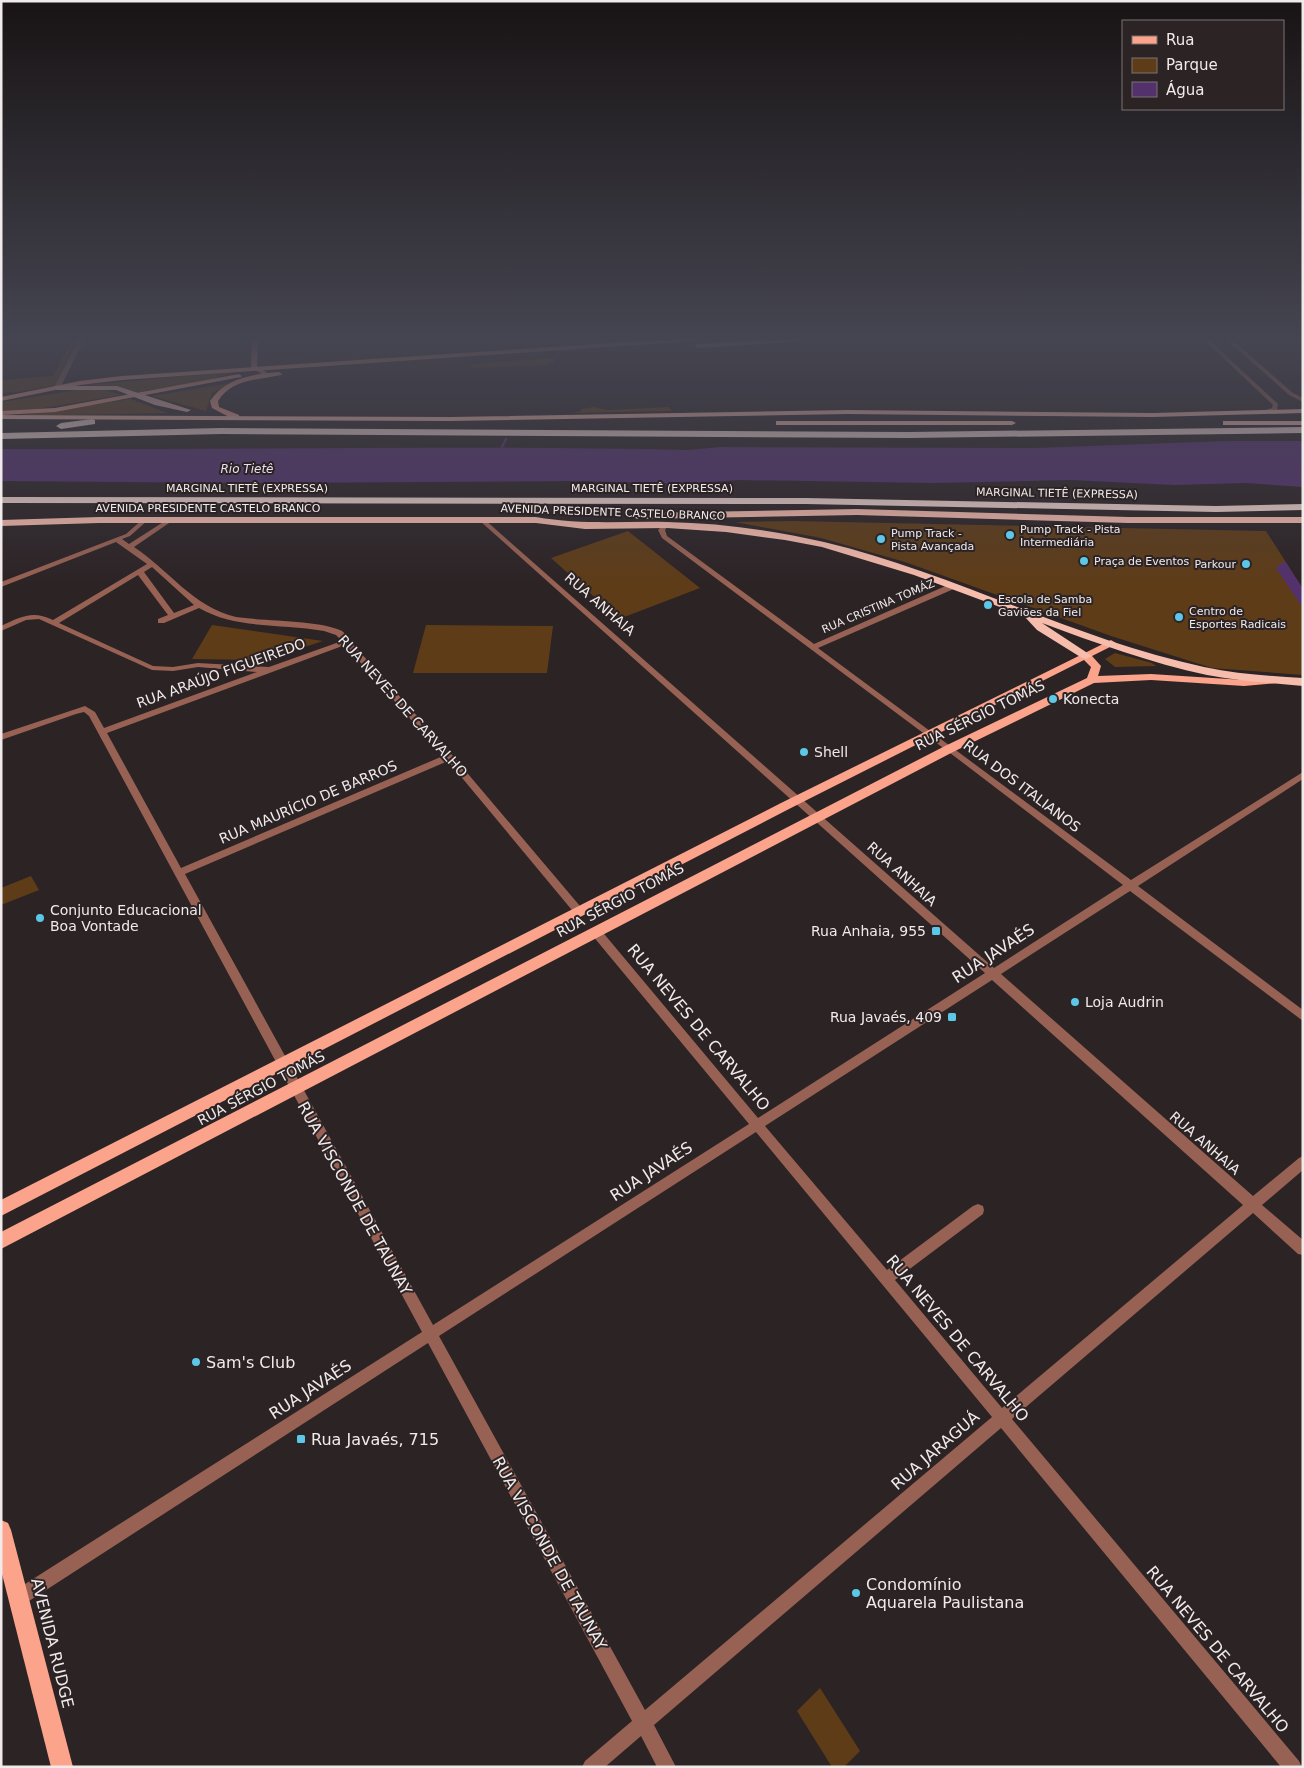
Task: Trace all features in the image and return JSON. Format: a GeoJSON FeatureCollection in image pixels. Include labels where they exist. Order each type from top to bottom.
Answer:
{"type":"FeatureCollection","features":[{"type":"Feature","properties":{"kind":"highway"},"geometry":{"type":"LineString","coordinates":[[59,421],[247,426],[1303,423]]}},
{"type":"Feature","properties":{"kind":"highway"},"geometry":{"type":"LineString","coordinates":[[148,421],[234,422],[247,426]]}},
{"type":"Feature","properties":{"kind":"highway"},"geometry":{"type":"LineString","coordinates":[[938,421],[970,423]]}},
{"type":"Feature","properties":{"kind":"highway"},"geometry":{"type":"LineString","coordinates":[[1246,423],[1274,421]]}},
{"type":"Feature","properties":{"kind":"highway"},"geometry":{"type":"LineString","coordinates":[[1,429],[66,426],[92,422]]}},
{"type":"Feature","properties":{"kind":"highway"},"geometry":{"type":"LineString","coordinates":[[1,429],[161,429],[221,432]]}},
{"type":"Feature","properties":{"kind":"highway"},"geometry":{"type":"LineString","coordinates":[[1,436],[221,432],[929,435],[1303,430]]}},
{"type":"Feature","properties":{"kind":"highway","name":"MARGINAL TIETÊ (EXPRESSA)"},"geometry":{"type":"LineString","coordinates":[[1,500],[814,501],[1216,509],[1303,508]]}},
{"type":"Feature","properties":{"kind":"highway"},"geometry":{"type":"LineString","coordinates":[[1,509],[90,509],[128,501]]}},
{"type":"Feature","properties":{"kind":"highway"},"geometry":{"type":"LineString","coordinates":[[536,520],[829,512],[1128,520],[1303,520]]}},
{"type":"Feature","properties":{"kind":"highway"},"geometry":{"type":"LineString","coordinates":[[1,516],[83,515],[99,520]]}},
{"type":"Feature","properties":{"kind":"highway"},"geometry":{"type":"LineString","coordinates":[[1,523],[49,520]]}},
{"type":"Feature","properties":{"kind":"highway"},"geometry":{"type":"LineString","coordinates":[[1,530],[49,520]]}},
{"type":"Feature","properties":{"kind":"highway","name":"AVENIDA PRESIDENTE CASTELO BRANCO"},"geometry":{"type":"LineString","coordinates":[[49,520],[536,520],[557,525],[666,525],[745,531],[823,544],[883,562],[1111,643],[1194,668],[1303,682]]}},
{"type":"Feature","properties":{"kind":"highway"},"geometry":{"type":"LineString","coordinates":[[1025,612],[1041,628],[1086,656]]}},
{"type":"Feature","properties":{"kind":"main road","name":"RUA SÉRGIO TOMÁS"},"geometry":{"type":"LineString","coordinates":[[1,1208],[798,800],[1111,643]]}},
{"type":"Feature","properties":{"kind":"main road"},"geometry":{"type":"LineString","coordinates":[[1086,656],[1096,666],[1092,680]]}},
{"type":"Feature","properties":{"kind":"main road","name":"RUA SÉRGIO TOMÁS"},"geometry":{"type":"LineString","coordinates":[[1,1241],[296,1090],[949,748],[1092,680],[1151,678],[1244,683],[1277,680]]}},
{"type":"Feature","properties":{"kind":"main road","name":"AVENIDA RUDGE"},"geometry":{"type":"LineString","coordinates":[[1,1530],[20,1597],[62,1767]]}},
{"type":"Feature","properties":{"kind":"street"},"geometry":{"type":"LineString","coordinates":[[1,585],[128,535],[145,520]]}},
{"type":"Feature","properties":{"kind":"street"},"geometry":{"type":"LineString","coordinates":[[128,535],[129,547],[170,520]]}},
{"type":"Feature","properties":{"kind":"street","name":"RUA ANHAIA"},"geometry":{"type":"LineString","coordinates":[[482,520],[991,974],[1303,1249]]}},
{"type":"Feature","properties":{"kind":"street","name":"RUA DOS ITALIANOS"},"geometry":{"type":"LineString","coordinates":[[666,525],[660,530],[664,537],[949,748],[1303,1016]]}},
{"type":"Feature","properties":{"kind":"street","name":"RUA NEVES DE CARVALHO"},"geometry":{"type":"LineString","coordinates":[[116,539],[152,564],[200,606],[220,616],[238,621],[334,631],[348,642],[580,912]]}},
{"type":"Feature","properties":{"kind":"street"},"geometry":{"type":"LineString","coordinates":[[53,623],[152,564]]}},
{"type":"Feature","properties":{"kind":"street"},"geometry":{"type":"LineString","coordinates":[[139,571],[173,616]]}},
{"type":"Feature","properties":{"kind":"street","name":"RUA CRISTINA TOMÁZ"},"geometry":{"type":"LineString","coordinates":[[813,647],[953,586]]}},
{"type":"Feature","properties":{"kind":"street"},"geometry":{"type":"LineString","coordinates":[[161,621],[200,606]]}},
{"type":"Feature","properties":{"kind":"street"},"geometry":{"type":"LineString","coordinates":[[1,629],[25,618],[40,618],[152,668],[173,669],[198,665],[271,670]]}},
{"type":"Feature","properties":{"kind":"street","name":"RUA ARAÚJO FIGUEIREDO"},"geometry":{"type":"LineString","coordinates":[[103,731],[348,642]]}},
{"type":"Feature","properties":{"kind":"street","name":"RUA VISCONDE DE TAUNAY"},"geometry":{"type":"LineString","coordinates":[[1,737],[85,709],[90,710],[282,1065],[667,1767]]}},
{"type":"Feature","properties":{"kind":"street","name":"RUA MAURÍCIO DE BARROS"},"geometry":{"type":"LineString","coordinates":[[178,873],[448,757]]}},
{"type":"Feature","properties":{"kind":"street","name":"RUA JAVAÉS"},"geometry":{"type":"LineString","coordinates":[[20,1597],[430,1332],[1303,776]]}},
{"type":"Feature","properties":{"kind":"street","name":"RUA NEVES DE CARVALHO"},"geometry":{"type":"LineString","coordinates":[[596,932],[1293,1767]]}},
{"type":"Feature","properties":{"kind":"street","name":"RUA JARAGUÁ"},"geometry":{"type":"LineString","coordinates":[[591,1767],[1000,1417],[1303,1162]]}},
{"type":"Feature","properties":{"kind":"street"},"geometry":{"type":"LineString","coordinates":[[886,1280],[978,1210]]}},
{"type":"Feature","properties":{"kind":"green space","name":"Centro de Esportes Radicais"},"geometry":{"type":"Polygon","coordinates":[[[793,521],[1266,531],[1303,589],[1303,675],[1212,668],[1111,636],[905,562],[821,538],[735,522],[793,521]]]}},
{"type":"Feature","properties":{"kind":"green space"},"geometry":{"type":"Polygon","coordinates":[[[628,531],[700,588],[619,619],[551,558],[628,531]]]}},
{"type":"Feature","properties":{"kind":"green space"},"geometry":{"type":"Polygon","coordinates":[[[212,625],[323,641],[265,660],[192,659],[212,625]]]}},
{"type":"Feature","properties":{"kind":"green space"},"geometry":{"type":"Polygon","coordinates":[[[426,625],[553,626],[547,673],[413,673],[426,625]]]}},
{"type":"Feature","properties":{"kind":"green space"},"geometry":{"type":"Polygon","coordinates":[[[1115,653],[1152,663],[1156,666],[1115,667],[1105,659],[1115,653]]]}},
{"type":"Feature","properties":{"kind":"green space"},"geometry":{"type":"Polygon","coordinates":[[[31,876],[39,890],[1,905],[1,888],[31,876]]]}},
{"type":"Feature","properties":{"kind":"green space"},"geometry":{"type":"Polygon","coordinates":[[[820,1688],[860,1751],[844,1767],[832,1767],[797,1711],[820,1688]]]}},
{"type":"Feature","properties":{"kind":"water","name":"Rio Tietê"},"geometry":{"type":"Polygon","coordinates":[[[1227,441],[1303,441],[1303,487],[1246,483],[1174,485],[1071,480],[934,483],[738,480],[683,484],[580,481],[245,483],[1,481],[1,449],[430,448],[688,450],[720,447],[1034,448],[1227,441]]]}},
{"type":"Feature","properties":{"kind":"water"},"geometry":{"type":"Polygon","coordinates":[[[1285,561],[1303,589],[1303,608],[1276,568],[1285,561]]]}},
{"type":"Feature","properties":{"kind":"waterway"},"geometry":{"type":"LineString","coordinates":[[500,451],[506,439]]}},
{"type":"Feature","properties":{"kind":"place","name":"Pump Track - Pista Intermediária"},"geometry":{"type":"Point","coordinates":[1010,535]}},
{"type":"Feature","properties":{"kind":"place","name":"Pump Track - Pista Avançada"},"geometry":{"type":"Point","coordinates":[881,539]}},
{"type":"Feature","properties":{"kind":"place","name":"Praça de Eventos"},"geometry":{"type":"Point","coordinates":[1084,561]}},
{"type":"Feature","properties":{"kind":"place","name":"Parkour"},"geometry":{"type":"Point","coordinates":[1246,564]}},
{"type":"Feature","properties":{"kind":"place","name":"Escola de Samba Gaviões da Fiel"},"geometry":{"type":"Point","coordinates":[988,605]}},
{"type":"Feature","properties":{"kind":"place","name":"Centro de Esportes Radicais"},"geometry":{"type":"Point","coordinates":[1179,617]}},
{"type":"Feature","properties":{"kind":"place","name":"Konecta"},"geometry":{"type":"Point","coordinates":[1053,699]}},
{"type":"Feature","properties":{"kind":"place","name":"Shell"},"geometry":{"type":"Point","coordinates":[804,752]}},
{"type":"Feature","properties":{"kind":"place","name":"Conjunto Educacional Boa Vontade"},"geometry":{"type":"Point","coordinates":[40,918]}},
{"type":"Feature","properties":{"kind":"place","name":"Rua Anhaia, 955"},"geometry":{"type":"Point","coordinates":[936,931]}},
{"type":"Feature","properties":{"kind":"place","name":"Loja Audrin"},"geometry":{"type":"Point","coordinates":[1075,1002]}},
{"type":"Feature","properties":{"kind":"place","name":"Rua Javaés, 409"},"geometry":{"type":"Point","coordinates":[952,1017]}},
{"type":"Feature","properties":{"kind":"place","name":"Sam's Club"},"geometry":{"type":"Point","coordinates":[196,1362]}},
{"type":"Feature","properties":{"kind":"place","name":"Rua Javaés, 715"},"geometry":{"type":"Point","coordinates":[301,1439]}},
{"type":"Feature","properties":{"kind":"place","name":"Condomínio Aquarela Paulistana"},"geometry":{"type":"Point","coordinates":[856,1593]}}]}
